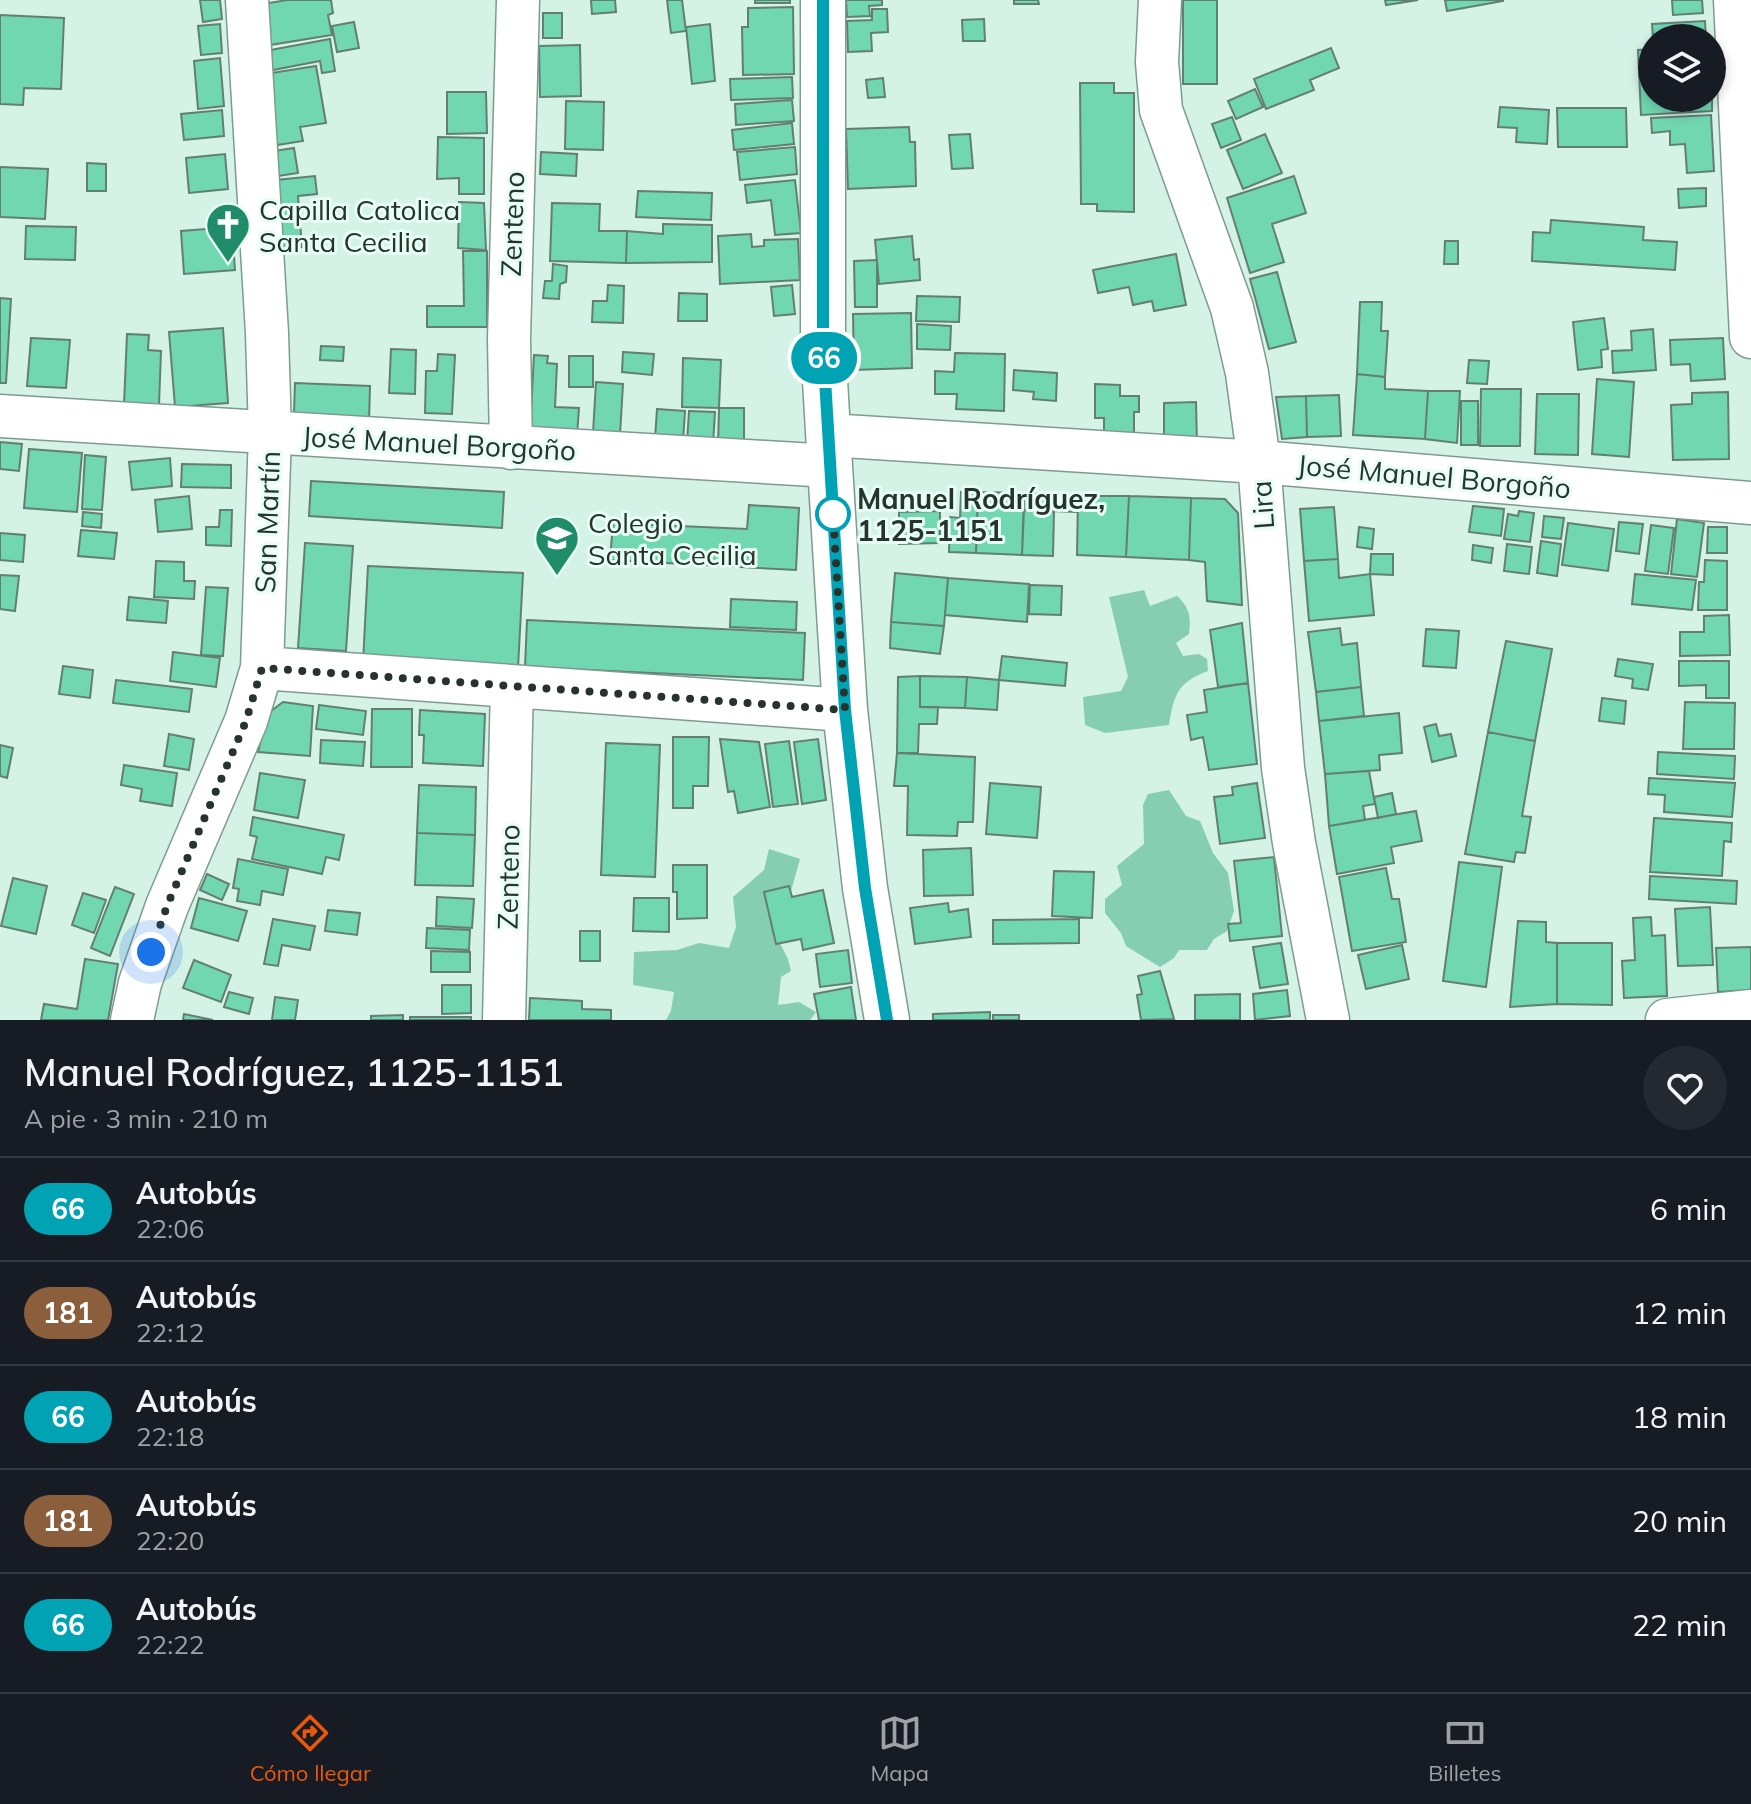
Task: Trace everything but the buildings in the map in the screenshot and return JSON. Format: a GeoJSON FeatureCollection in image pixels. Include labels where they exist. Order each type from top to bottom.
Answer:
{"type":"FeatureCollection","features":[{"type":"Feature","properties":{"kind":"main road"},"geometry":{"type":"LineString","coordinates":[[823,0],[823,346],[845,710],[865,888],[887,1020]]}},
{"type":"Feature","properties":{"kind":"street","name":"San Martín"},"geometry":{"type":"LineString","coordinates":[[132,1020],[140,983],[167,906],[246,721],[262,668],[270,433],[247,0]]}},
{"type":"Feature","properties":{"kind":"street","name":"Zenteno"},"geometry":{"type":"LineString","coordinates":[[511,448],[509,339],[518,0]]}},
{"type":"Feature","properties":{"kind":"street","name":"Lira"},"geometry":{"type":"LineString","coordinates":[[1160,0],[1157,62],[1161,110],[1232,308],[1247,373],[1259,462],[1283,768],[1328,1020]]}},
{"type":"Feature","properties":{"kind":"street"},"geometry":{"type":"LineString","coordinates":[[1735,0],[1751,337]]}},
{"type":"Feature","properties":{"kind":"street","name":"José Manuel Borgoño"},"geometry":{"type":"LineString","coordinates":[[0,416],[511,448],[829,451],[1259,462],[1751,503]]}},
{"type":"Feature","properties":{"kind":"street"},"geometry":{"type":"LineString","coordinates":[[262,668],[845,710]]}},
{"type":"Feature","properties":{"kind":"street","name":"Zenteno"},"geometry":{"type":"LineString","coordinates":[[504,1020],[512,686]]}},
{"type":"Feature","properties":{"kind":"street"},"geometry":{"type":"LineString","coordinates":[[1667,1020],[1751,1011]]}},
{"type":"Feature","properties":{"kind":"green space"},"geometry":{"type":"Polygon","coordinates":[[[1144,590],[1150,606],[1177,596],[1185,605],[1189,613],[1189,634],[1176,643],[1183,656],[1199,654],[1207,659],[1208,671],[1179,690],[1169,725],[1105,733],[1085,725],[1083,697],[1121,691],[1128,677],[1109,597],[1144,590]]]}},
{"type":"Feature","properties":{"kind":"green space"},"geometry":{"type":"Polygon","coordinates":[[[1169,790],[1186,816],[1200,821],[1213,853],[1228,873],[1234,911],[1227,931],[1214,939],[1207,950],[1179,950],[1174,958],[1160,967],[1126,946],[1121,933],[1105,913],[1105,899],[1122,885],[1117,866],[1144,844],[1143,805],[1148,794],[1169,790]]]}},
{"type":"Feature","properties":{"kind":"green space"},"geometry":{"type":"Polygon","coordinates":[[[769,849],[800,859],[791,891],[773,930],[791,971],[781,977],[778,1005],[799,1002],[816,1012],[810,1020],[666,1020],[674,992],[633,985],[634,952],[677,950],[699,943],[729,948],[736,927],[733,897],[764,870],[769,849]]]}},
{"type":"Feature","properties":{"kind":"bus line","name":"66"},"geometry":{"type":"LineString","coordinates":[[823,0],[823,346],[845,710],[865,888],[887,1020]]}},
{"type":"Feature","properties":{"kind":"place","name":"Capilla Catolica Santa Cecilia"},"geometry":{"type":"Point","coordinates":[228,264]}},
{"type":"Feature","properties":{"kind":"place","name":"Manuel Rodríguez, 1125-1151"},"geometry":{"type":"Point","coordinates":[833,514]}},
{"type":"Feature","properties":{"kind":"place","name":"Colegio Santa Cecilia"},"geometry":{"type":"Point","coordinates":[557,577]}},
{"type":"Feature","properties":{"kind":"route"},"geometry":{"type":"LineString","coordinates":[[151,952],[167,906],[246,721],[262,668],[845,710],[833,514]]}}]}
